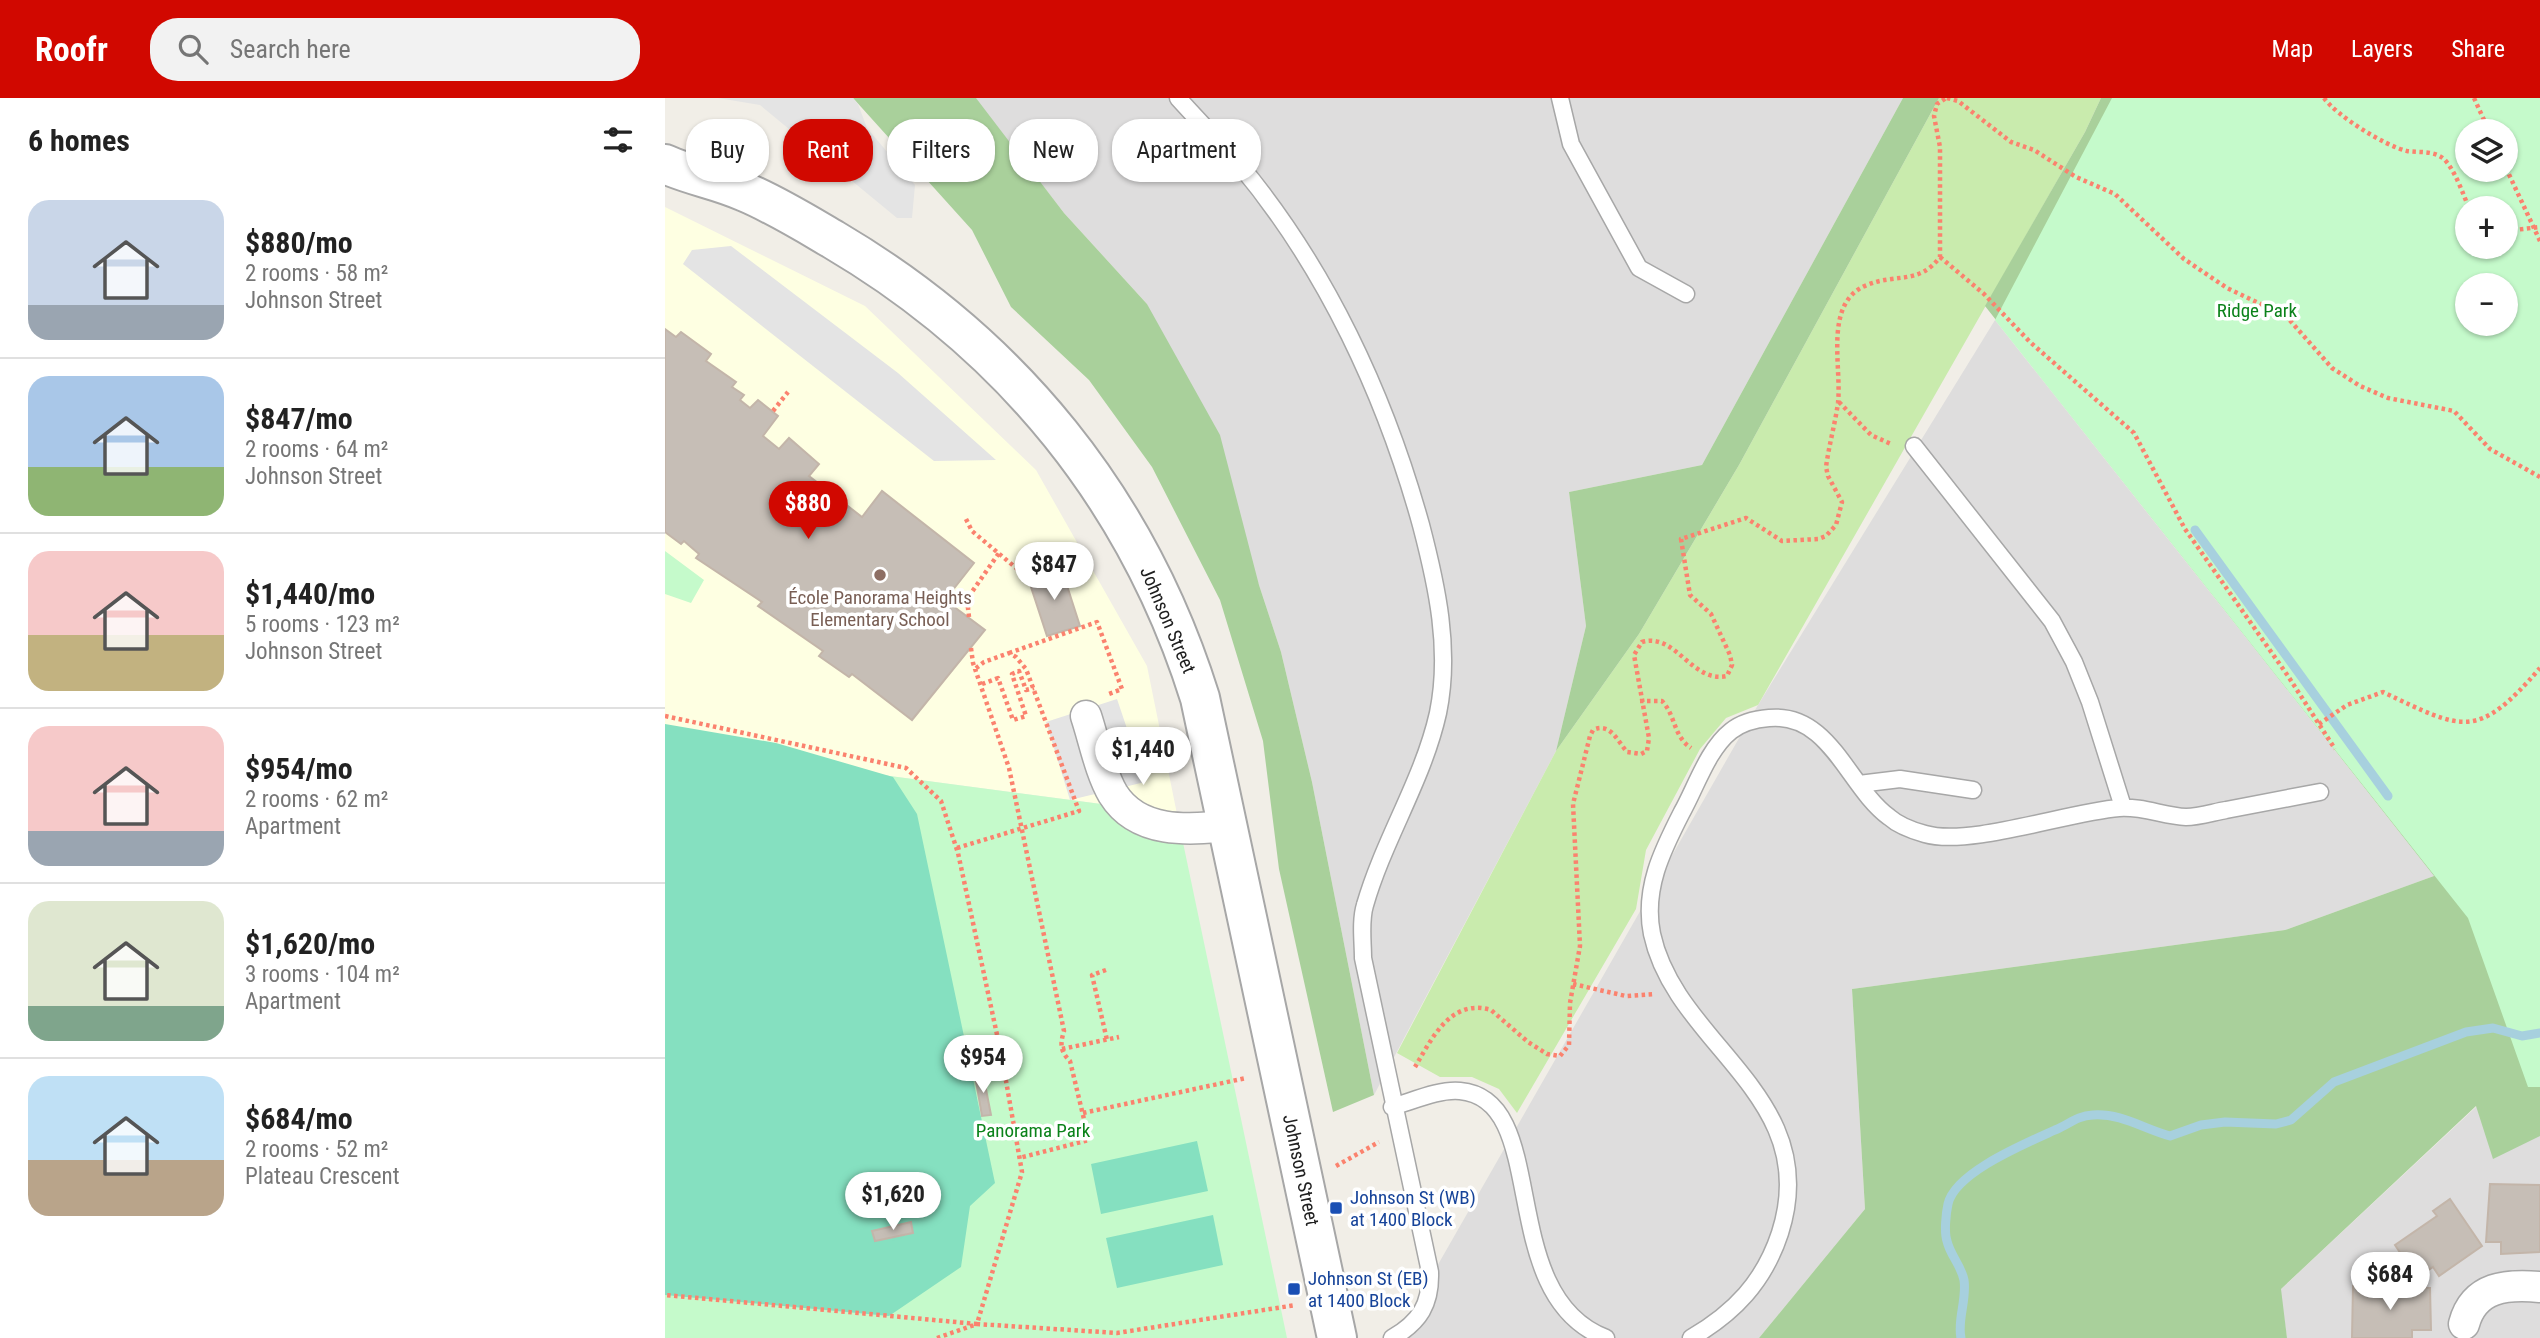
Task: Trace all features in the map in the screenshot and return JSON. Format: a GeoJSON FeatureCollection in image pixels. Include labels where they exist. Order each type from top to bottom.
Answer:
{"type":"FeatureCollection","features":[{"type":"Feature","properties":{"kind":"street","name":"Johnson Street"},"geometry":{"type":"LineString","coordinates":[[667,165],[746,192],[867,260],[981,346],[1062,433],[1128,532],[1184,647],[1200,698],[1337,1338]]}},
{"type":"Feature","properties":{"kind":"street"},"geometry":{"type":"LineString","coordinates":[[1086,716],[1113,794],[1128,808],[1165,828],[1180,830],[1228,826]]}},
{"type":"Feature","properties":{"kind":"street"},"geometry":{"type":"LineString","coordinates":[[2463,1324],[2475,1301],[2488,1291],[2502,1286],[2540,1287]]}},
{"type":"Feature","properties":{"kind":"lane"},"geometry":{"type":"LineString","coordinates":[[1178,98],[1239,165],[1293,237],[1333,303],[1375,390],[1405,467],[1443,629],[1443,671],[1438,712],[1424,759],[1364,908],[1363,958],[1392,1107],[1430,1272],[1425,1310],[1416,1321],[1392,1338]]}},
{"type":"Feature","properties":{"kind":"lane"},"geometry":{"type":"LineString","coordinates":[[1560,98],[1571,144],[1639,268],[1686,295]]}},
{"type":"Feature","properties":{"kind":"lane"},"geometry":{"type":"LineString","coordinates":[[1914,446],[2052,621],[2074,662],[2090,702],[2123,807]]}},
{"type":"Feature","properties":{"kind":"lane"},"geometry":{"type":"LineString","coordinates":[[1691,1338],[1720,1321],[1739,1304],[1767,1267],[1786,1209],[1786,1167],[1769,1109],[1672,984],[1651,932],[1649,913],[1653,877],[1663,849],[1711,758],[1730,732],[1742,724],[1760,718],[1787,719],[1816,733],[1890,818],[1929,836],[1949,837],[1982,833],[2123,807],[2188,817],[2320,792]]}},
{"type":"Feature","properties":{"kind":"lane"},"geometry":{"type":"LineString","coordinates":[[1859,784],[1900,779],[1973,790]]}},
{"type":"Feature","properties":{"kind":"lane"},"geometry":{"type":"LineString","coordinates":[[1392,1107],[1460,1091],[1483,1097],[1498,1109],[1510,1131],[1536,1252],[1544,1276],[1569,1313],[1588,1329],[1606,1338]]}},
{"type":"Feature","properties":{"kind":"path"},"geometry":{"type":"LineString","coordinates":[[1415,1067],[1446,1019],[1459,1011],[1483,1007],[1492,1010],[1547,1054],[1560,1056],[1569,1045],[1581,913],[1575,792],[1590,736],[1598,728],[1610,730],[1627,752],[1641,754],[1647,751],[1649,738],[1640,701],[1634,655],[1642,642],[1657,641],[1711,677],[1727,676],[1732,665],[1711,614],[1690,596],[1681,538],[1746,518],[1782,541],[1818,539],[1826,536],[1836,525],[1842,502],[1826,467],[1838,401],[1837,340],[1847,298],[1858,288],[1881,279],[1921,275],[1931,269],[1940,257],[1940,147],[1934,116],[1944,98],[1958,101],[2011,142],[2034,150],[2076,177],[2115,194],[2184,258],[2227,288],[2286,316],[2332,368],[2360,386],[2388,398],[2454,411],[2490,449],[2540,477]]}},
{"type":"Feature","properties":{"kind":"path"},"geometry":{"type":"LineString","coordinates":[[2324,98],[2333,110],[2380,138],[2406,150],[2430,152],[2445,160],[2463,196]]}},
{"type":"Feature","properties":{"kind":"path"},"geometry":{"type":"LineString","coordinates":[[2474,98],[2484,119]]}},
{"type":"Feature","properties":{"kind":"path"},"geometry":{"type":"LineString","coordinates":[[2513,182],[2537,228],[2540,241]]}},
{"type":"Feature","properties":{"kind":"path"},"geometry":{"type":"LineString","coordinates":[[2518,230],[2537,228]]}},
{"type":"Feature","properties":{"kind":"path"},"geometry":{"type":"LineString","coordinates":[[1940,257],[1985,294],[2030,342],[2134,433],[2185,529],[2335,749]]}},
{"type":"Feature","properties":{"kind":"path"},"geometry":{"type":"LineString","coordinates":[[773,411],[788,392]]}},
{"type":"Feature","properties":{"kind":"path"},"geometry":{"type":"LineString","coordinates":[[1838,401],[1871,435],[1900,447],[1914,446]]}},
{"type":"Feature","properties":{"kind":"path"},"geometry":{"type":"LineString","coordinates":[[966,519],[972,531],[1028,578]]}},
{"type":"Feature","properties":{"kind":"path"},"geometry":{"type":"LineString","coordinates":[[968,617],[967,599],[999,553]]}},
{"type":"Feature","properties":{"kind":"path"},"geometry":{"type":"LineString","coordinates":[[975,669],[984,662],[1097,622],[1122,688],[1083,705],[1086,716]]}},
{"type":"Feature","properties":{"kind":"path"},"geometry":{"type":"LineString","coordinates":[[971,648],[975,669],[1009,768],[1064,1031],[1060,1043],[1070,1061],[1089,1140],[1019,1158]]}},
{"type":"Feature","properties":{"kind":"path"},"geometry":{"type":"LineString","coordinates":[[957,848],[1079,811],[1026,669],[1016,656],[1009,653]]}},
{"type":"Feature","properties":{"kind":"path"},"geometry":{"type":"LineString","coordinates":[[2319,724],[2335,712],[2382,692],[2451,723],[2473,723],[2515,697],[2540,668]]}},
{"type":"Feature","properties":{"kind":"path"},"geometry":{"type":"LineString","coordinates":[[982,684],[997,678],[1013,720],[1026,716],[1011,674],[1019,671],[1026,690],[1034,688]]}},
{"type":"Feature","properties":{"kind":"path"},"geometry":{"type":"LineString","coordinates":[[1640,701],[1662,701],[1667,706],[1678,738],[1711,758]]}},
{"type":"Feature","properties":{"kind":"path"},"geometry":{"type":"LineString","coordinates":[[665,716],[906,768],[941,801],[957,848],[1002,1058],[1022,1172],[977,1324]]}},
{"type":"Feature","properties":{"kind":"path"},"geometry":{"type":"LineString","coordinates":[[1106,970],[1092,975],[1107,1040]]}},
{"type":"Feature","properties":{"kind":"path"},"geometry":{"type":"LineString","coordinates":[[1573,984],[1626,996],[1650,996],[1672,984]]}},
{"type":"Feature","properties":{"kind":"path"},"geometry":{"type":"LineString","coordinates":[[1062,1049],[1119,1037]]}},
{"type":"Feature","properties":{"kind":"path"},"geometry":{"type":"LineString","coordinates":[[1083,1113],[1248,1077]]}},
{"type":"Feature","properties":{"kind":"path"},"geometry":{"type":"LineString","coordinates":[[1336,1166],[1383,1140]]}},
{"type":"Feature","properties":{"kind":"path"},"geometry":{"type":"LineString","coordinates":[[665,1295],[977,1324],[1117,1333],[1328,1298]]}},
{"type":"Feature","properties":{"kind":"path"},"geometry":{"type":"LineString","coordinates":[[937,1338],[977,1324]]}},
{"type":"Feature","properties":{"kind":"shaded area"},"geometry":{"type":"Polygon","coordinates":[[[718,98],[853,98],[864,119],[783,119],[783,124],[760,105],[718,98]]]}},
{"type":"Feature","properties":{"kind":"shaded area"},"geometry":{"type":"Polygon","coordinates":[[[975,98],[1903,98],[1702,465],[1569,492],[1586,626],[1556,751],[1374,1095],[1312,782],[1281,652],[1259,585],[1147,304],[1064,213],[1040,182],[1098,182],[1098,119],[1009,119],[1009,142],[995,124],[995,119],[991,119],[975,98]]]}},
{"type":"Feature","properties":{"kind":"shaded area"},"geometry":{"type":"Polygon","coordinates":[[[873,135],[887,152],[887,182],[912,182],[915,185],[912,218],[897,218],[853,182],[873,182],[873,135]]]}},
{"type":"Feature","properties":{"kind":"shaded area","name":"École Panorama Heights Elementary School"},"geometry":{"type":"Polygon","coordinates":[[[665,207],[865,306],[1036,470],[1147,666],[1177,814],[875,774],[665,1093],[665,207]]]}},
{"type":"Feature","properties":{"kind":"shaded area"},"geometry":{"type":"Polygon","coordinates":[[[731,246],[898,373],[996,460],[934,461],[683,264],[692,250],[731,246]]]}},
{"type":"Feature","properties":{"kind":"shaded area"},"geometry":{"type":"Polygon","coordinates":[[[1995,320],[2434,876],[2285,930],[1852,989],[1865,1209],[1759,1338],[1396,1338],[1758,705],[1995,320]]]}},
{"type":"Feature","properties":{"kind":"shaded area"},"geometry":{"type":"Polygon","coordinates":[[[1117,699],[1145,782],[1070,800],[1046,722],[1117,699]]]}},
{"type":"Feature","properties":{"kind":"shaded area"},"geometry":{"type":"Polygon","coordinates":[[[2540,1087],[2540,1338],[2287,1338],[2280,1290],[2477,1106],[2540,1087]]]}},
{"type":"Feature","properties":{"kind":"green space"},"geometry":{"type":"Polygon","coordinates":[[[853,98],[976,98],[992,119],[887,119],[887,136],[853,98]]]}},
{"type":"Feature","properties":{"kind":"green space"},"geometry":{"type":"Polygon","coordinates":[[[1903,98],[1939,98],[1739,465],[1639,634],[1556,751],[1586,626],[1569,492],[1702,465],[1903,98]]]}},
{"type":"Feature","properties":{"kind":"green space"},"geometry":{"type":"Polygon","coordinates":[[[1939,98],[2101,98],[2085,132],[1758,705],[1726,718],[1700,749],[1646,850],[1636,909],[1517,1113],[1499,1089],[1472,1077],[1440,1077],[1397,1053],[1556,751],[1639,634],[1739,465],[1939,98]]]}},
{"type":"Feature","properties":{"kind":"green space"},"geometry":{"type":"Polygon","coordinates":[[[2101,98],[2540,98],[2540,1136],[2493,1159],[2476,1106],[2281,1289],[2287,1338],[1759,1338],[1865,1209],[1852,989],[2285,930],[2434,876],[1985,306],[2085,132],[2101,98]]]}},
{"type":"Feature","properties":{"kind":"green space","name":"Ridge Park"},"geometry":{"type":"Polygon","coordinates":[[[2112,98],[2540,98],[2540,1087],[2528,1087],[2468,918],[1995,320],[2112,98]]]}},
{"type":"Feature","properties":{"kind":"green space"},"geometry":{"type":"Polygon","coordinates":[[[995,123],[1009,141],[1009,182],[1040,182],[1064,213],[1147,304],[1220,435],[1259,585],[1281,652],[1312,782],[1374,1095],[1333,1112],[1279,869],[1263,741],[1220,600],[1152,467],[1089,380],[1011,307],[972,230],[929,182],[995,182],[995,123]]]}},
{"type":"Feature","properties":{"kind":"green space"},"geometry":{"type":"Polygon","coordinates":[[[665,551],[704,580],[691,603],[665,594],[665,551]]]}},
{"type":"Feature","properties":{"kind":"green space"},"geometry":{"type":"Polygon","coordinates":[[[665,724],[776,743],[893,777],[917,814],[995,1183],[970,1206],[961,1267],[889,1316],[665,1295],[665,724]]]}},
{"type":"Feature","properties":{"kind":"green space","name":"Panorama Park"},"geometry":{"type":"Polygon","coordinates":[[[875,774],[1177,814],[1287,1338],[665,1338],[665,1093],[875,774]]]}},
{"type":"Feature","properties":{"kind":"green space"},"geometry":{"type":"Polygon","coordinates":[[[1197,1141],[1208,1191],[1101,1214],[1091,1164],[1197,1141]]]}},
{"type":"Feature","properties":{"kind":"green space"},"geometry":{"type":"Polygon","coordinates":[[[1213,1215],[1223,1265],[1117,1288],[1106,1238],[1213,1215]]]}},
{"type":"Feature","properties":{"kind":"building"},"geometry":{"type":"Polygon","coordinates":[[[665,329],[676,337],[681,332],[711,354],[706,361],[736,382],[732,387],[744,395],[740,400],[750,408],[758,400],[778,416],[763,436],[779,449],[789,438],[819,464],[809,476],[862,517],[882,491],[974,563],[945,600],[985,630],[912,720],[852,674],[849,677],[819,656],[823,651],[758,606],[762,602],[696,558],[699,554],[684,541],[681,544],[665,532],[665,329]]]}},
{"type":"Feature","properties":{"kind":"building"},"geometry":{"type":"Polygon","coordinates":[[[1061,567],[1080,626],[1047,636],[1028,578],[1061,567]]]}},
{"type":"Feature","properties":{"kind":"building"},"geometry":{"type":"Polygon","coordinates":[[[983,1074],[991,1115],[982,1116],[975,1075],[983,1074]]]}},
{"type":"Feature","properties":{"kind":"building"},"geometry":{"type":"Polygon","coordinates":[[[2490,1184],[2540,1185],[2540,1252],[2501,1254],[2501,1242],[2486,1242],[2490,1184]]]}},
{"type":"Feature","properties":{"kind":"building"},"geometry":{"type":"Polygon","coordinates":[[[2450,1199],[2482,1246],[2439,1276],[2433,1267],[2417,1278],[2395,1245],[2437,1216],[2433,1211],[2450,1199]]]}},
{"type":"Feature","properties":{"kind":"building"},"geometry":{"type":"Polygon","coordinates":[[[911,1222],[913,1233],[875,1241],[872,1231],[911,1222]]]}},
{"type":"Feature","properties":{"kind":"building"},"geometry":{"type":"Polygon","coordinates":[[[2353,1286],[2430,1288],[2431,1330],[2412,1330],[2412,1338],[2352,1338],[2353,1286]]]}},
{"type":"Feature","properties":{"kind":"waterway"},"geometry":{"type":"LineString","coordinates":[[2195,530],[2388,796]]}},
{"type":"Feature","properties":{"kind":"waterway"},"geometry":{"type":"LineString","coordinates":[[1961,1338],[1964,1280],[1946,1237],[1948,1204],[1953,1192],[1964,1181],[2011,1151],[2077,1119],[2093,1115],[2113,1116],[2170,1136],[2201,1125],[2225,1122],[2276,1124],[2291,1120],[2334,1082],[2466,1032],[2493,1028],[2522,1036],[2540,1033]]}},
{"type":"Feature","properties":{"kind":"place","name":"École Panorama Heights Elementary School"},"geometry":{"type":"Point","coordinates":[880,575]}},
{"type":"Feature","properties":{"kind":"place","name":"Johnson St (WB) at 1400 Block"},"geometry":{"type":"Point","coordinates":[1336,1208]}},
{"type":"Feature","properties":{"kind":"place","name":"Johnson St (EB) at 1400 Block"},"geometry":{"type":"Point","coordinates":[1294,1289]}}]}
